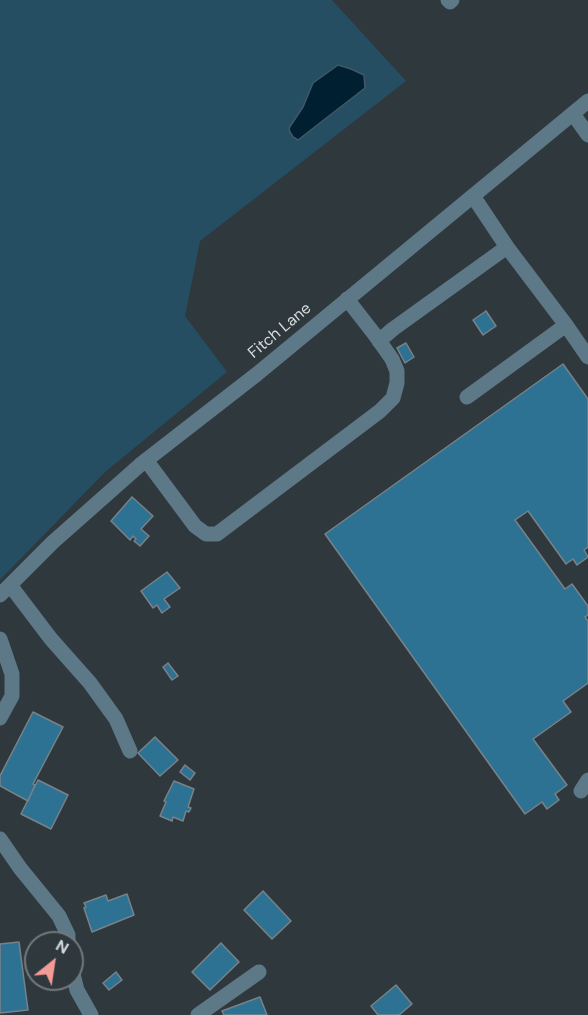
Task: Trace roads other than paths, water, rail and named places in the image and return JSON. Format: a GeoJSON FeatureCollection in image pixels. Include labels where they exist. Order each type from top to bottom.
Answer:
{"type":"FeatureCollection","features":[{"type":"Feature","properties":{"kind":"street","name":"Fitch Lane"},"geometry":{"type":"LineString","coordinates":[[5,590],[53,542],[146,460],[256,374],[588,101]]}},
{"type":"Feature","properties":{"kind":"street"},"geometry":{"type":"LineString","coordinates":[[573,114],[588,135]]}},
{"type":"Feature","properties":{"kind":"street"},"geometry":{"type":"LineString","coordinates":[[473,196],[507,247],[588,357]]}},
{"type":"Feature","properties":{"kind":"street"},"geometry":{"type":"LineString","coordinates":[[379,341],[507,247]]}},
{"type":"Feature","properties":{"kind":"street"},"geometry":{"type":"LineString","coordinates":[[146,460],[195,526],[206,534],[217,534],[380,411],[393,398],[397,371],[392,359],[347,299]]}},
{"type":"Feature","properties":{"kind":"street"},"geometry":{"type":"LineString","coordinates":[[467,396],[566,325]]}},
{"type":"Feature","properties":{"kind":"street"},"geometry":{"type":"LineString","coordinates":[[5,590],[90,683],[116,719],[130,751]]}},
{"type":"Feature","properties":{"kind":"street"},"geometry":{"type":"LineString","coordinates":[[0,639],[12,674],[12,696],[0,718]]}},
{"type":"Feature","properties":{"kind":"street"},"geometry":{"type":"LineString","coordinates":[[0,839],[59,916],[66,931]]}},
{"type":"Feature","properties":{"kind":"street"},"geometry":{"type":"LineString","coordinates":[[198,1015],[259,972]]}},
{"type":"Feature","properties":{"kind":"street"},"geometry":{"type":"LineString","coordinates":[[78,991],[91,1015]]}}]}
